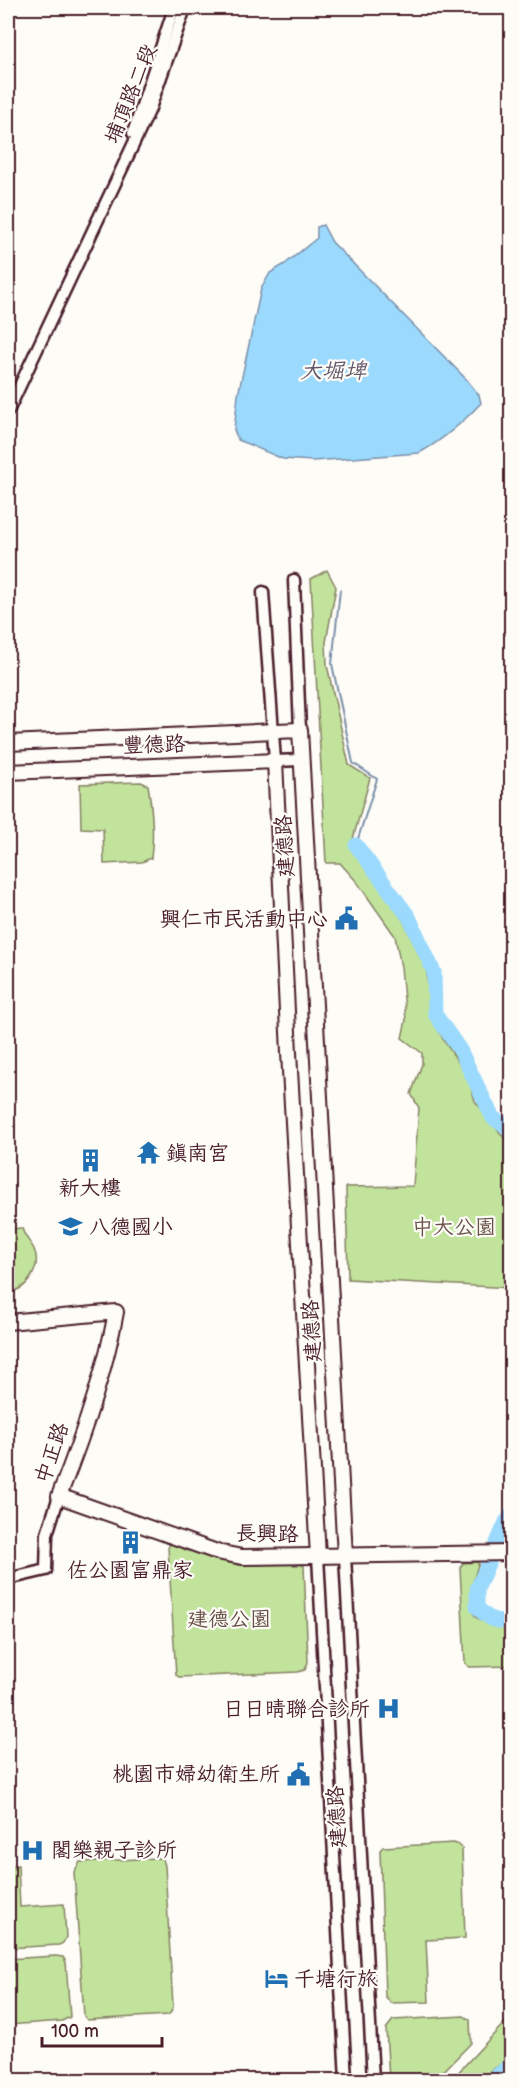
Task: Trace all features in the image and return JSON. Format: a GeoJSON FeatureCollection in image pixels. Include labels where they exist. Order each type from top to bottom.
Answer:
{"type":"FeatureCollection","features":[{"type":"Feature","properties":{"kind":"main road","name":"豐德路"},"geometry":{"type":"LineString","coordinates":[[8,743],[300,730]]}},
{"type":"Feature","properties":{"kind":"main road","name":"建德路"},"geometry":{"type":"LineString","coordinates":[[300,730],[345,1556]]}},
{"type":"Feature","properties":{"kind":"main road","name":"豐德路"},"geometry":{"type":"LineString","coordinates":[[8,772],[275,761]]}},
{"type":"Feature","properties":{"kind":"main road","name":"建德路"},"geometry":{"type":"LineString","coordinates":[[275,761],[318,1556]]}},
{"type":"Feature","properties":{"kind":"main road","name":"中正路"},"geometry":{"type":"LineString","coordinates":[[8,1322],[116,1312],[111,1341],[75,1457],[59,1496]]}},
{"type":"Feature","properties":{"kind":"main road","name":"長興路"},"geometry":{"type":"LineString","coordinates":[[59,1496],[228,1555],[242,1557],[507,1553]]}},
{"type":"Feature","properties":{"kind":"street","name":"埔頂路二段"},"geometry":{"type":"LineString","coordinates":[[124,160],[174,8]]}},
{"type":"Feature","properties":{"kind":"street","name":"埔頂路二段"},"geometry":{"type":"LineString","coordinates":[[8,411],[149,111],[185,8]]}},
{"type":"Feature","properties":{"kind":"street","name":"建德路"},"geometry":{"type":"LineString","coordinates":[[294,580],[300,730]]}},
{"type":"Feature","properties":{"kind":"street","name":"建德路"},"geometry":{"type":"LineString","coordinates":[[263,592],[275,761]]}},
{"type":"Feature","properties":{"kind":"street","name":"豐德路"},"geometry":{"type":"LineString","coordinates":[[275,761],[301,760]]}},
{"type":"Feature","properties":{"kind":"street","name":"中正路"},"geometry":{"type":"LineString","coordinates":[[8,1579],[46,1570],[47,1534],[59,1496]]}},
{"type":"Feature","properties":{"kind":"street","name":"建德路"},"geometry":{"type":"LineString","coordinates":[[318,1556],[346,2080]]}},
{"type":"Feature","properties":{"kind":"street","name":"建德路"},"geometry":{"type":"LineString","coordinates":[[345,1556],[372,2080]]}},
{"type":"Feature","properties":{"kind":"green space","name":"中大公園"},"geometry":{"type":"Polygon","coordinates":[[[327,570],[336,587],[326,642],[327,665],[349,765],[370,778],[351,846],[403,920],[427,972],[429,1011],[443,1039],[468,1077],[475,1101],[506,1140],[512,1160],[511,1288],[348,1279],[346,1187],[413,1186],[419,1108],[411,1094],[422,1064],[422,1053],[402,1038],[406,1020],[401,967],[395,936],[357,882],[340,863],[326,863],[311,579],[327,570]]]}},
{"type":"Feature","properties":{"kind":"green space"},"geometry":{"type":"Polygon","coordinates":[[[141,782],[148,785],[152,831],[151,858],[142,862],[104,864],[103,829],[81,828],[80,784],[141,782]]]}},
{"type":"Feature","properties":{"kind":"green space"},"geometry":{"type":"Polygon","coordinates":[[[22,1228],[34,1249],[36,1264],[27,1283],[15,1291],[8,1292],[8,1229],[22,1228]]]}},
{"type":"Feature","properties":{"kind":"green space"},"geometry":{"type":"Polygon","coordinates":[[[505,1338],[511,1338],[512,1403],[509,1404],[505,1338]]]}},
{"type":"Feature","properties":{"kind":"green space","name":"建德公園"},"geometry":{"type":"Polygon","coordinates":[[[172,1544],[231,1563],[298,1563],[304,1566],[308,1662],[305,1670],[179,1677],[176,1675],[168,1548],[172,1544]]]}},
{"type":"Feature","properties":{"kind":"green space"},"geometry":{"type":"Polygon","coordinates":[[[479,1562],[472,1590],[471,1606],[478,1618],[500,1627],[511,1626],[511,1666],[469,1667],[465,1663],[460,1568],[463,1563],[479,1562]]]}},
{"type":"Feature","properties":{"kind":"green space"},"geometry":{"type":"Polygon","coordinates":[[[454,1843],[462,1849],[465,1938],[426,1940],[429,2002],[391,2003],[385,1996],[380,1850],[383,1847],[454,1843]]]}},
{"type":"Feature","properties":{"kind":"green space"},"geometry":{"type":"Polygon","coordinates":[[[163,1859],[165,1866],[173,2006],[171,2012],[168,2015],[87,2020],[84,2016],[74,1872],[80,1862],[163,1859]]]}},
{"type":"Feature","properties":{"kind":"green space"},"geometry":{"type":"Polygon","coordinates":[[[18,1865],[20,1907],[64,1904],[66,1937],[63,1943],[8,1948],[8,1866],[18,1865]]]}},
{"type":"Feature","properties":{"kind":"green space"},"geometry":{"type":"Polygon","coordinates":[[[63,1957],[66,1962],[70,2017],[62,2021],[8,2025],[8,1959],[63,1957]]]}},
{"type":"Feature","properties":{"kind":"green space"},"geometry":{"type":"Polygon","coordinates":[[[464,2016],[470,2020],[471,2043],[435,2080],[389,2080],[386,2029],[393,2020],[464,2016]]]}},
{"type":"Feature","properties":{"kind":"green space"},"geometry":{"type":"Polygon","coordinates":[[[511,2016],[511,2056],[479,2080],[451,2080],[511,2016]]]}},
{"type":"Feature","properties":{"kind":"water","name":"大堀埤"},"geometry":{"type":"Polygon","coordinates":[[[323,225],[332,242],[479,395],[481,403],[467,417],[444,437],[419,453],[313,461],[283,459],[238,440],[234,430],[238,395],[261,289],[270,273],[317,238],[317,227],[323,225]]]}},
{"type":"Feature","properties":{"kind":"waterway"},"geometry":{"type":"LineString","coordinates":[[340,590],[332,664],[353,763],[377,779],[356,845]]}},
{"type":"Feature","properties":{"kind":"waterway"},"geometry":{"type":"LineString","coordinates":[[356,845],[409,917],[434,972],[435,1014],[460,1050],[493,1118],[506,1126],[512,1134]]}},
{"type":"Feature","properties":{"kind":"waterway"},"geometry":{"type":"LineString","coordinates":[[512,1515],[506,1522],[477,1589],[477,1607],[481,1611],[496,1621],[512,1621]]}},
{"type":"Feature","properties":{"kind":"waterway"},"geometry":{"type":"LineString","coordinates":[[492,2080],[512,2063]]}},
{"type":"Feature","properties":{"kind":"place","name":"興仁市民活動中心"},"geometry":{"type":"Point","coordinates":[346,919]}},
{"type":"Feature","properties":{"kind":"place","name":"鎮南宮"},"geometry":{"type":"Point","coordinates":[148,1153]}},
{"type":"Feature","properties":{"kind":"place","name":"新大樓"},"geometry":{"type":"Point","coordinates":[90,1160]}},
{"type":"Feature","properties":{"kind":"place","name":"八德國小"},"geometry":{"type":"Point","coordinates":[71,1227]}},
{"type":"Feature","properties":{"kind":"place","name":"佐公園富鼎家"},"geometry":{"type":"Point","coordinates":[130,1542]}},
{"type":"Feature","properties":{"kind":"place","name":"日日晴聯合診所"},"geometry":{"type":"Point","coordinates":[388,1709]}},
{"type":"Feature","properties":{"kind":"place","name":"桃園市婦幼衛生所"},"geometry":{"type":"Point","coordinates":[298,1774]}},
{"type":"Feature","properties":{"kind":"place","name":"閣樂親子診所"},"geometry":{"type":"Point","coordinates":[33,1850]}},
{"type":"Feature","properties":{"kind":"place","name":"千塘行旅"},"geometry":{"type":"Point","coordinates":[276,1979]}}]}
